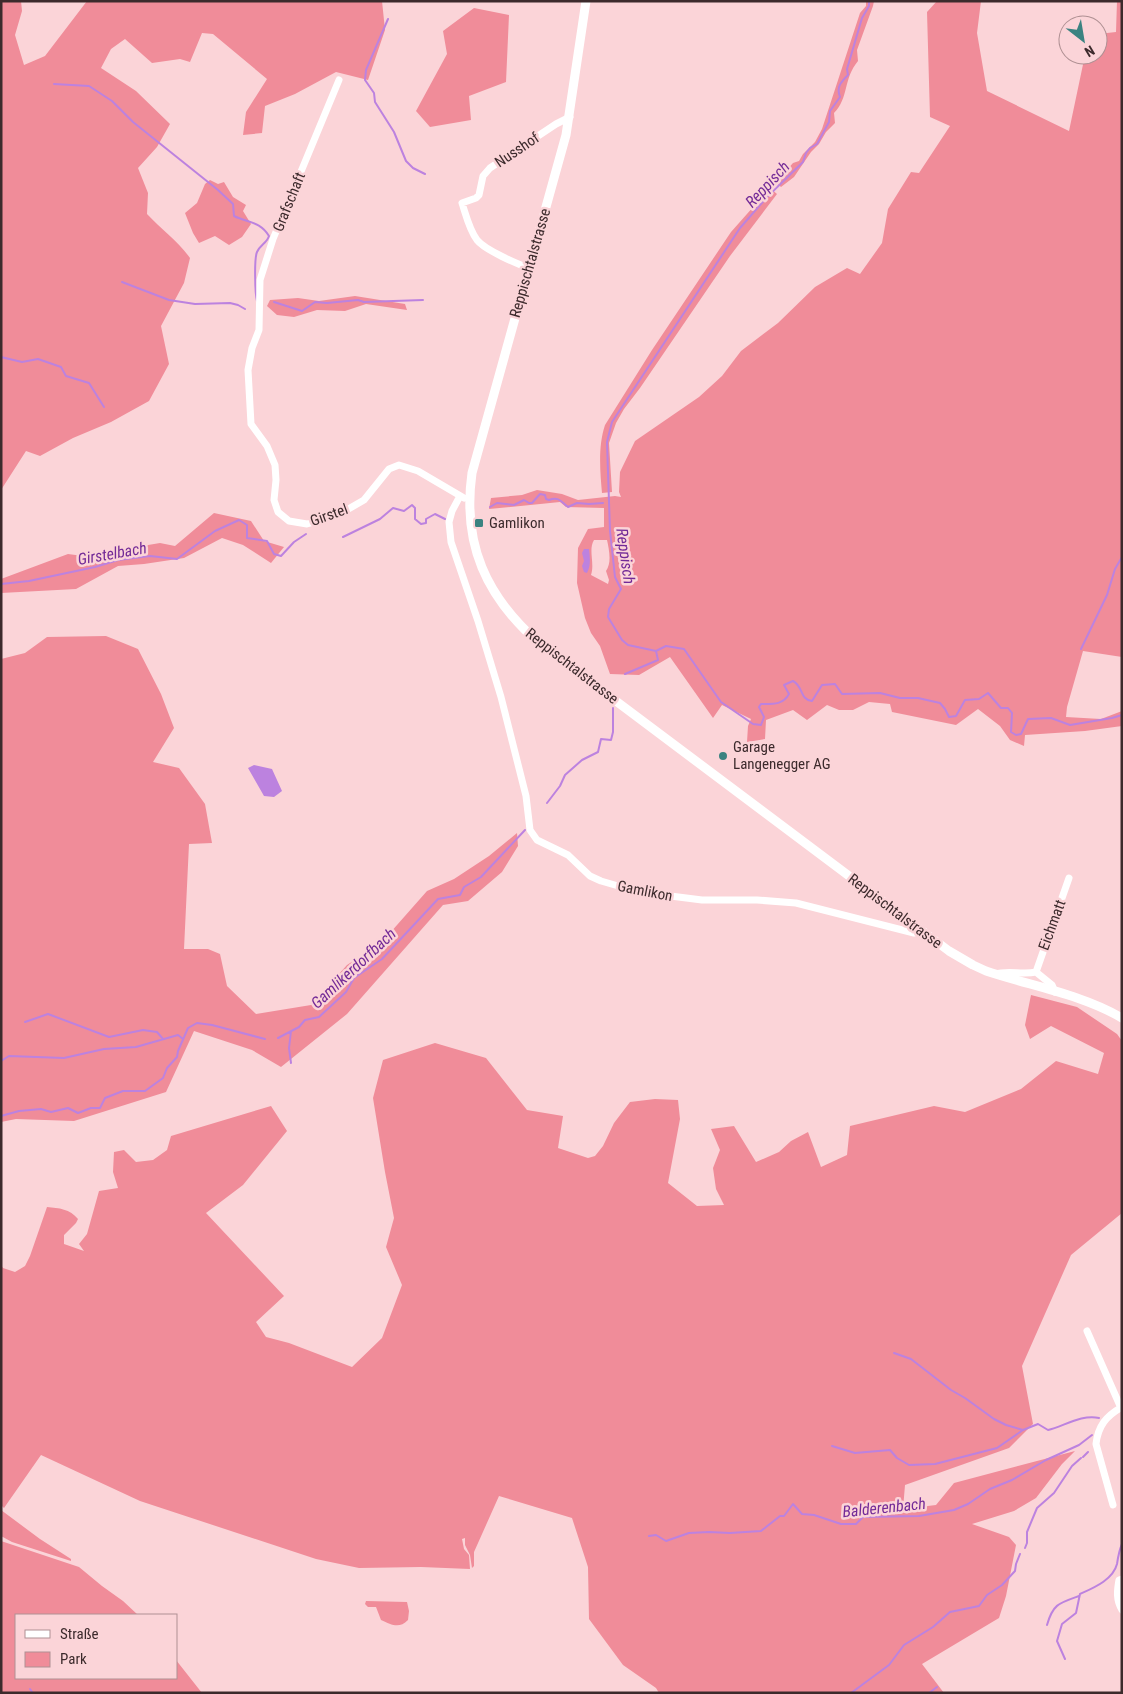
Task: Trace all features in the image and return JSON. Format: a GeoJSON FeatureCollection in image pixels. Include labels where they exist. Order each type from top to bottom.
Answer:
{"type":"FeatureCollection","features":[{"type":"Feature","properties":{"kind":"main road","name":"Reppischtalstrasse"},"geometry":{"type":"LineString","coordinates":[[586,1],[570,118],[465,498],[481,567],[497,596],[524,630],[540,644],[920,929],[963,959],[995,974],[1091,1003],[1109,1010],[1122,1018]]}},
{"type":"Feature","properties":{"kind":"street","name":"Grafschaft"},"geometry":{"type":"LineString","coordinates":[[259,330],[260,280],[273,239],[339,80]]}},
{"type":"Feature","properties":{"kind":"street","name":"Nusshof"},"geometry":{"type":"LineString","coordinates":[[529,268],[503,257],[478,241],[470,227],[462,203],[476,198],[479,194],[483,176],[490,168],[556,124],[570,118]]}},
{"type":"Feature","properties":{"kind":"street","name":"Girstel"},"geometry":{"type":"LineString","coordinates":[[259,330],[252,348],[248,370],[251,424],[267,446],[275,465],[274,500],[278,512],[289,521],[307,524],[338,515],[364,500],[389,469],[399,465],[418,471],[465,498]]}},
{"type":"Feature","properties":{"kind":"street","name":"Gamlikon"},"geometry":{"type":"LineString","coordinates":[[465,498],[452,511],[449,522],[451,542],[501,697],[526,796],[530,830],[537,840],[568,855],[590,876],[639,892],[702,900],[757,900],[796,903],[914,933],[920,929]]}},
{"type":"Feature","properties":{"kind":"street","name":"Eichmatt"},"geometry":{"type":"LineString","coordinates":[[1036,972],[1069,878]]}},
{"type":"Feature","properties":{"kind":"street"},"geometry":{"type":"LineString","coordinates":[[995,974],[1003,971],[1026,974],[1036,972],[1052,985],[1055,992]]}},
{"type":"Feature","properties":{"kind":"street"},"geometry":{"type":"LineString","coordinates":[[1087,1331],[1121,1407],[1104,1421],[1097,1435],[1096,1444],[1113,1505]]}},
{"type":"Feature","properties":{"kind":"street"},"geometry":{"type":"LineString","coordinates":[[1122,1572],[1117,1591],[1118,1602],[1122,1610]]}},
{"type":"Feature","properties":{"kind":"green space"},"geometry":{"type":"Polygon","coordinates":[[[1,1],[21,1],[22,11],[15,35],[24,65],[45,56],[87,1],[382,1],[385,30],[368,80],[336,72],[295,94],[265,106],[262,133],[243,135],[246,112],[267,79],[213,34],[202,33],[190,62],[180,59],[152,63],[125,39],[111,49],[101,68],[136,91],[170,124],[157,147],[138,168],[148,193],[147,214],[190,258],[184,283],[161,326],[169,364],[149,401],[111,422],[73,438],[40,456],[26,451],[1,490],[1,1]]]}},
{"type":"Feature","properties":{"kind":"green space"},"geometry":{"type":"Polygon","coordinates":[[[866,1],[874,1],[873,6],[857,50],[858,61],[850,75],[842,101],[834,113],[835,123],[826,132],[794,177],[781,187],[776,182],[793,163],[799,161],[815,142],[822,129],[860,13],[866,6],[866,1]]]}},
{"type":"Feature","properties":{"kind":"green space"},"geometry":{"type":"Polygon","coordinates":[[[937,1],[981,1],[977,33],[987,91],[1069,131],[1083,65],[1108,65],[1108,33],[1116,32],[1117,1],[1122,1],[1122,657],[1083,651],[1067,707],[1066,717],[1101,719],[1122,711],[1122,726],[1085,731],[1025,735],[1024,746],[1010,740],[1000,726],[978,709],[956,725],[892,712],[890,704],[869,702],[853,710],[839,710],[827,705],[807,720],[793,710],[766,720],[765,739],[747,742],[748,726],[751,719],[722,705],[713,718],[670,657],[639,675],[610,674],[600,646],[591,633],[585,618],[577,583],[578,548],[588,529],[604,527],[604,508],[566,507],[560,502],[489,509],[491,498],[522,495],[537,490],[562,494],[578,500],[621,497],[619,492],[620,472],[635,441],[699,397],[722,376],[741,351],[778,323],[815,287],[847,268],[860,274],[882,243],[888,209],[911,172],[919,173],[950,126],[930,117],[927,12],[937,1]],[[594,540],[592,544],[591,575],[608,584],[609,580],[606,571],[610,556],[607,540],[594,540]]]}},
{"type":"Feature","properties":{"kind":"green space"},"geometry":{"type":"Polygon","coordinates":[[[474,8],[509,15],[506,82],[469,96],[471,120],[430,127],[416,111],[447,54],[443,31],[474,8]]]}},
{"type":"Feature","properties":{"kind":"green space"},"geometry":{"type":"Polygon","coordinates":[[[210,180],[218,184],[224,182],[233,197],[246,205],[243,211],[251,224],[242,237],[229,245],[215,236],[199,243],[185,213],[197,203],[205,184],[210,180]]]}},
{"type":"Feature","properties":{"kind":"green space"},"geometry":{"type":"Polygon","coordinates":[[[770,188],[777,194],[730,256],[616,423],[609,443],[612,492],[602,493],[600,450],[605,425],[652,350],[731,232],[770,188]]]}},
{"type":"Feature","properties":{"kind":"green space"},"geometry":{"type":"Polygon","coordinates":[[[355,296],[405,304],[407,310],[366,304],[345,311],[317,310],[294,317],[277,315],[267,306],[270,300],[298,298],[319,301],[355,296]]]}},
{"type":"Feature","properties":{"kind":"green space"},"geometry":{"type":"Polygon","coordinates":[[[214,513],[251,521],[264,541],[284,547],[271,563],[243,545],[222,538],[184,558],[118,566],[76,589],[1,593],[1,579],[68,554],[83,556],[160,543],[175,546],[214,513]]]}},
{"type":"Feature","properties":{"kind":"green space"},"geometry":{"type":"Polygon","coordinates":[[[106,636],[138,649],[161,694],[174,728],[153,762],[179,768],[205,804],[212,843],[189,844],[184,949],[208,949],[220,954],[227,986],[256,1014],[311,1005],[347,965],[382,942],[427,891],[454,879],[489,856],[517,833],[518,846],[502,872],[468,901],[443,905],[347,1014],[281,1067],[252,1050],[194,1031],[166,1092],[74,1121],[16,1119],[1,1122],[1,659],[25,653],[47,637],[106,636]]]}},
{"type":"Feature","properties":{"kind":"green space"},"geometry":{"type":"Polygon","coordinates":[[[1031,995],[1077,1007],[1117,1034],[1122,1041],[1122,1213],[1071,1255],[1022,1366],[1033,1424],[1009,1448],[905,1485],[903,1509],[936,1505],[954,1483],[1075,1451],[1062,1464],[1036,1498],[1014,1511],[972,1524],[1009,1537],[1016,1545],[1006,1596],[999,1618],[922,1664],[944,1693],[659,1693],[656,1688],[623,1665],[589,1619],[588,1567],[572,1518],[499,1496],[474,1552],[474,1566],[472,1568],[470,1555],[465,1545],[465,1538],[462,1539],[464,1549],[469,1555],[470,1569],[421,1567],[359,1568],[316,1559],[140,1501],[41,1455],[4,1508],[1,1505],[1,1265],[3,1268],[15,1272],[25,1266],[47,1207],[68,1211],[78,1219],[64,1235],[64,1244],[84,1251],[79,1244],[87,1234],[99,1191],[118,1188],[113,1172],[114,1152],[124,1150],[136,1162],[153,1160],[167,1150],[171,1136],[271,1106],[287,1131],[243,1185],[206,1213],[284,1296],[256,1322],[266,1337],[289,1343],[352,1367],[382,1338],[402,1285],[386,1247],[394,1218],[373,1098],[383,1060],[435,1043],[486,1058],[527,1110],[563,1116],[558,1148],[588,1158],[595,1156],[603,1146],[614,1123],[630,1102],[655,1099],[678,1100],[680,1119],[668,1183],[697,1206],[724,1205],[716,1189],[713,1168],[720,1150],[711,1129],[734,1126],[756,1162],[779,1152],[791,1141],[808,1132],[821,1167],[847,1155],[850,1126],[934,1106],[965,1112],[1021,1089],[1056,1061],[1098,1074],[1104,1053],[1051,1026],[1030,1039],[1025,1025],[1031,995]]]}},
{"type":"Feature","properties":{"kind":"green space"},"geometry":{"type":"Polygon","coordinates":[[[1,1510],[71,1559],[71,1561],[12,1542],[1,1536],[1,1510]]]}},
{"type":"Feature","properties":{"kind":"green space"},"geometry":{"type":"Polygon","coordinates":[[[1,1541],[79,1567],[137,1614],[15,1614],[15,1679],[178,1679],[178,1663],[202,1693],[1,1693],[1,1541]]]}},
{"type":"Feature","properties":{"kind":"green space"},"geometry":{"type":"Polygon","coordinates":[[[366,1601],[407,1602],[408,1620],[398,1625],[385,1622],[381,1620],[376,1607],[368,1607],[365,1604],[366,1601]]]}},
{"type":"Feature","properties":{"kind":"shaded area"},"geometry":{"type":"Polygon","coordinates":[[[584,549],[589,549],[590,564],[587,573],[584,572],[582,566],[584,561],[582,553],[584,549]]]}},
{"type":"Feature","properties":{"kind":"shaded area"},"geometry":{"type":"Polygon","coordinates":[[[254,765],[272,769],[282,791],[274,797],[264,796],[248,768],[254,765]]]}},
{"type":"Feature","properties":{"kind":"waterway","name":"Reppisch"},"geometry":{"type":"LineString","coordinates":[[869,1],[869,6],[862,18],[847,69],[848,75],[841,82],[839,87],[840,97],[830,111],[829,122],[817,144],[810,148],[803,162],[767,197],[740,228],[612,422],[607,442],[610,531],[615,577],[621,589],[609,609],[608,617],[622,640],[628,645],[656,651],[666,646],[684,649],[721,702],[753,724],[761,725],[764,717],[759,707],[761,704],[777,703],[787,698],[789,694],[784,685],[793,681],[799,686],[805,698],[812,701],[822,685],[835,684],[842,694],[880,693],[900,698],[918,698],[940,703],[949,717],[956,716],[965,700],[979,699],[988,693],[1001,708],[1008,708],[1012,713],[1011,732],[1016,735],[1021,734],[1028,719],[1051,718],[1070,725],[1122,715]]}},
{"type":"Feature","properties":{"kind":"waterway"},"geometry":{"type":"LineString","coordinates":[[388,19],[366,70],[365,80],[374,93],[375,102],[394,132],[406,161],[413,168],[425,174]]}},
{"type":"Feature","properties":{"kind":"waterway"},"geometry":{"type":"LineString","coordinates":[[54,84],[89,86],[112,101],[133,122],[233,204],[234,216],[258,225],[265,231],[269,236],[258,250],[256,256],[257,301]]}},
{"type":"Feature","properties":{"kind":"waterway"},"geometry":{"type":"LineString","coordinates":[[122,282],[169,300],[195,304],[230,303],[245,309]]}},
{"type":"Feature","properties":{"kind":"waterway"},"geometry":{"type":"LineString","coordinates":[[274,302],[302,311],[315,302],[423,300]]}},
{"type":"Feature","properties":{"kind":"waterway"},"geometry":{"type":"LineString","coordinates":[[1,357],[22,362],[38,359],[61,367],[66,376],[89,383],[104,407]]}},
{"type":"Feature","properties":{"kind":"waterway","name":"Girstelbach"},"geometry":{"type":"LineString","coordinates":[[490,507],[497,503],[514,505],[524,500],[532,503],[540,494],[545,495],[546,499],[549,500],[558,499],[568,507],[577,503],[603,503]]}},
{"type":"Feature","properties":{"kind":"waterway","name":"Girstelbach"},"geometry":{"type":"LineString","coordinates":[[343,537],[380,519],[393,508],[404,511],[412,505],[415,508],[415,519],[421,524],[426,523],[426,519],[435,514],[445,519]]}},
{"type":"Feature","properties":{"kind":"waterway","name":"Girstelbach"},"geometry":{"type":"LineString","coordinates":[[1,584],[29,581],[95,567],[118,560],[150,556],[177,559],[215,531],[239,520],[247,525],[247,538],[267,541],[274,554],[281,556],[294,542],[306,534]]}},
{"type":"Feature","properties":{"kind":"waterway"},"geometry":{"type":"LineString","coordinates":[[1081,649],[1107,595],[1115,569],[1122,557]]}},
{"type":"Feature","properties":{"kind":"waterway","name":"Gamlikerdorfbach"},"geometry":{"type":"LineString","coordinates":[[625,674],[658,660],[656,651]]}},
{"type":"Feature","properties":{"kind":"waterway","name":"Gamlikerdorfbach"},"geometry":{"type":"LineString","coordinates":[[547,803],[560,786],[565,775],[582,760],[598,752],[601,739],[611,740],[613,708]]}},
{"type":"Feature","properties":{"kind":"waterway","name":"Gamlikerdorfbach"},"geometry":{"type":"LineString","coordinates":[[278,1038],[299,1027],[305,1020],[319,1017],[346,992],[354,978],[382,959],[438,899],[460,895],[464,887],[481,877],[525,830]]}},
{"type":"Feature","properties":{"kind":"waterway"},"geometry":{"type":"LineString","coordinates":[[25,1022],[48,1014],[109,1037],[143,1030],[157,1032],[163,1039]]}},
{"type":"Feature","properties":{"kind":"waterway","name":"Gamlikerdorfbach"},"geometry":{"type":"LineString","coordinates":[[1,1116],[19,1111],[41,1109],[51,1112],[68,1108],[78,1113],[91,1108],[100,1108],[105,1098],[123,1091],[145,1091],[163,1078],[167,1068],[177,1057],[188,1028],[197,1023],[265,1039]]}},
{"type":"Feature","properties":{"kind":"waterway"},"geometry":{"type":"LineString","coordinates":[[291,1031],[289,1048],[291,1063]]}},
{"type":"Feature","properties":{"kind":"waterway"},"geometry":{"type":"LineString","coordinates":[[1,1061],[9,1056],[64,1058],[104,1049],[136,1047],[178,1035],[183,1039]]}},
{"type":"Feature","properties":{"kind":"waterway"},"geometry":{"type":"LineString","coordinates":[[894,1353],[911,1359],[951,1390],[994,1419],[1023,1430]]}},
{"type":"Feature","properties":{"kind":"waterway"},"geometry":{"type":"LineString","coordinates":[[832,1446],[855,1453],[890,1450],[897,1458],[909,1465],[935,1464],[997,1448],[1023,1430],[1038,1424],[1048,1430],[1080,1419],[1099,1418]]}},
{"type":"Feature","properties":{"kind":"waterway","name":"Balderenbach"},"geometry":{"type":"LineString","coordinates":[[649,1536],[656,1535],[666,1541],[689,1533],[761,1531],[780,1516],[784,1516],[793,1504],[802,1514],[814,1515],[841,1524],[856,1524],[863,1517],[919,1516],[954,1510],[968,1504],[990,1489],[1012,1480],[1046,1460],[1079,1445],[1092,1435]]}},
{"type":"Feature","properties":{"kind":"waterway"},"geometry":{"type":"LineString","coordinates":[[1083,1457],[1088,1452]]}},
{"type":"Feature","properties":{"kind":"waterway"},"geometry":{"type":"LineString","coordinates":[[1025,1548],[1027,1532],[1037,1508],[1054,1493],[1072,1466],[1081,1458]]}},
{"type":"Feature","properties":{"kind":"waterway"},"geometry":{"type":"LineString","coordinates":[[1065,1659],[1057,1641],[1062,1624],[1076,1613],[1080,1594],[1102,1583],[1115,1570],[1122,1544]]}},
{"type":"Feature","properties":{"kind":"waterway"},"geometry":{"type":"LineString","coordinates":[[851,1693],[889,1665],[904,1645],[933,1627],[950,1612],[979,1606],[987,1595],[1002,1585],[1015,1571],[1020,1554]]}},
{"type":"Feature","properties":{"kind":"waterway"},"geometry":{"type":"LineString","coordinates":[[1047,1625],[1054,1608],[1079,1596]]}},
{"type":"Feature","properties":{"kind":"waterway"},"geometry":{"type":"LineString","coordinates":[[929,1693],[937,1687]]}},
{"type":"Feature","properties":{"kind":"waterway"},"geometry":{"type":"LineString","coordinates":[[30,1689],[33,1693]]}},
{"type":"Feature","properties":{"kind":"place","name":"Gamlikon"},"geometry":{"type":"Point","coordinates":[479,523]}},
{"type":"Feature","properties":{"kind":"place","name":"Garage Langenegger AG"},"geometry":{"type":"Point","coordinates":[723,756]}}]}
